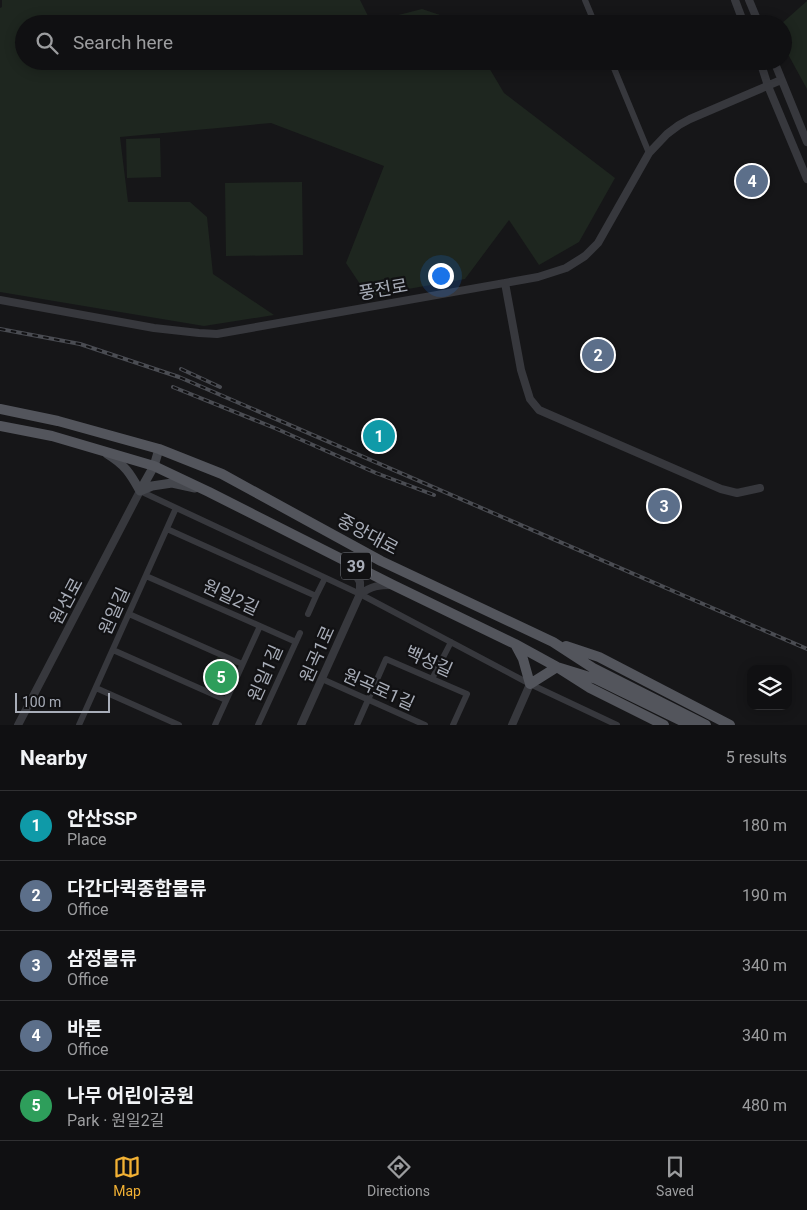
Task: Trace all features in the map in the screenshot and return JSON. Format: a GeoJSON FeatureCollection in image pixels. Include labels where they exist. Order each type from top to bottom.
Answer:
{"type":"FeatureCollection","features":[{"type":"Feature","properties":{"kind":"main road","name":"중앙대로"},"geometry":{"type":"LineString","coordinates":[[0,409],[58,421],[159,449],[222,474],[381,561],[553,642],[593,668],[706,725]]}},
{"type":"Feature","properties":{"kind":"main road","name":"39"},"geometry":{"type":"LineString","coordinates":[[0,426],[52,436],[154,466],[515,644],[590,688],[664,725]]}},
{"type":"Feature","properties":{"kind":"main road"},"geometry":{"type":"LineString","coordinates":[[140,492],[154,466],[159,449]]}},
{"type":"Feature","properties":{"kind":"main road"},"geometry":{"type":"LineString","coordinates":[[100,450],[119,462],[131,474],[140,492]]}},
{"type":"Feature","properties":{"kind":"main road"},"geometry":{"type":"LineString","coordinates":[[140,492],[152,486],[172,483],[203,489]]}},
{"type":"Feature","properties":{"kind":"main road","name":"39"},"geometry":{"type":"LineString","coordinates":[[553,642],[599,657],[730,725]]}},
{"type":"Feature","properties":{"kind":"main road"},"geometry":{"type":"LineString","coordinates":[[515,644],[524,659],[530,684],[557,667],[596,679],[690,725]]}},
{"type":"Feature","properties":{"kind":"street"},"geometry":{"type":"LineString","coordinates":[[585,0],[591,15]]}},
{"type":"Feature","properties":{"kind":"street"},"geometry":{"type":"LineString","coordinates":[[735,0],[741,15]]}},
{"type":"Feature","properties":{"kind":"street"},"geometry":{"type":"LineString","coordinates":[[749,0],[755,15]]}},
{"type":"Feature","properties":{"kind":"street"},"geometry":{"type":"LineString","coordinates":[[614,70],[649,153]]}},
{"type":"Feature","properties":{"kind":"street"},"geometry":{"type":"LineString","coordinates":[[763,70],[807,178]]}},
{"type":"Feature","properties":{"kind":"street"},"geometry":{"type":"LineString","coordinates":[[778,70],[807,142]]}},
{"type":"Feature","properties":{"kind":"street","name":"풍전로"},"geometry":{"type":"LineString","coordinates":[[0,300],[154,328],[217,334],[538,277],[566,268],[585,256],[598,243],[649,153],[667,134],[690,119],[782,80]]}},
{"type":"Feature","properties":{"kind":"street"},"geometry":{"type":"LineString","coordinates":[[505,283],[521,370],[530,399],[539,410],[721,489],[737,493],[760,488]]}},
{"type":"Feature","properties":{"kind":"street"},"geometry":{"type":"LineString","coordinates":[[140,492],[360,594],[530,684],[617,725]]}},
{"type":"Feature","properties":{"kind":"street","name":"원선로"},"geometry":{"type":"LineString","coordinates":[[18,725],[140,492]]}},
{"type":"Feature","properties":{"kind":"street","name":"원일길"},"geometry":{"type":"LineString","coordinates":[[79,725],[176,508]]}},
{"type":"Feature","properties":{"kind":"street"},"geometry":{"type":"LineString","coordinates":[[167,530],[316,596]]}},
{"type":"Feature","properties":{"kind":"street"},"geometry":{"type":"LineString","coordinates":[[348,562],[360,582],[360,594]]}},
{"type":"Feature","properties":{"kind":"street","name":"원일2길"},"geometry":{"type":"LineString","coordinates":[[146,576],[260,626],[215,725]]}},
{"type":"Feature","properties":{"kind":"street"},"geometry":{"type":"LineString","coordinates":[[308,614],[325,578]]}},
{"type":"Feature","properties":{"kind":"street"},"geometry":{"type":"LineString","coordinates":[[360,594],[379,585],[393,585]]}},
{"type":"Feature","properties":{"kind":"street","name":"원곡1로"},"geometry":{"type":"LineString","coordinates":[[301,725],[360,594]]}},
{"type":"Feature","properties":{"kind":"street"},"geometry":{"type":"LineString","coordinates":[[129,614],[242,664]]}},
{"type":"Feature","properties":{"kind":"street"},"geometry":{"type":"LineString","coordinates":[[260,626],[296,642]]}},
{"type":"Feature","properties":{"kind":"street","name":"원일1길"},"geometry":{"type":"LineString","coordinates":[[258,725],[300,633]]}},
{"type":"Feature","properties":{"kind":"street"},"geometry":{"type":"LineString","coordinates":[[432,679],[451,642]]}},
{"type":"Feature","properties":{"kind":"street"},"geometry":{"type":"LineString","coordinates":[[113,650],[226,700]]}},
{"type":"Feature","properties":{"kind":"street","name":"백성길"},"geometry":{"type":"LineString","coordinates":[[357,725],[386,659],[467,694],[453,725]]}},
{"type":"Feature","properties":{"kind":"street","name":"원곡로1길"},"geometry":{"type":"LineString","coordinates":[[322,680],[425,725]]}},
{"type":"Feature","properties":{"kind":"street"},"geometry":{"type":"LineString","coordinates":[[512,725],[530,684]]}},
{"type":"Feature","properties":{"kind":"street"},"geometry":{"type":"LineString","coordinates":[[96,688],[179,725]]}},
{"type":"Feature","properties":{"kind":"shaded area"},"geometry":{"type":"Polygon","coordinates":[[[2,0],[360,0],[368,15],[15,15],[15,70],[490,70],[504,93],[615,178],[579,242],[539,265],[509,220],[465,279],[368,296],[346,263],[384,166],[271,123],[120,137],[128,202],[190,202],[207,217],[213,274],[274,315],[204,326],[0,292],[0,8],[2,7],[2,0]]]}},
{"type":"Feature","properties":{"kind":"shaded area"},"geometry":{"type":"Polygon","coordinates":[[[807,1],[807,89],[792,62],[791,15],[807,1]]]}},
{"type":"Feature","properties":{"kind":"shaded area"},"geometry":{"type":"Polygon","coordinates":[[[422,9],[440,15],[398,15],[422,9]]]}},
{"type":"Feature","properties":{"kind":"shaded area"},"geometry":{"type":"Polygon","coordinates":[[[160,138],[161,177],[127,178],[126,139],[160,138]]]}},
{"type":"Feature","properties":{"kind":"shaded area"},"geometry":{"type":"Polygon","coordinates":[[[302,182],[303,255],[226,256],[225,183],[302,182]]]}},
{"type":"Feature","properties":{"kind":"shaded area"},"geometry":{"type":"Polygon","coordinates":[[[218,656],[236,664],[237,667],[226,692],[223,693],[206,686],[218,656]]]}},
{"type":"Feature","properties":{"kind":"railway"},"geometry":{"type":"LineString","coordinates":[[0,329],[80,344],[179,377],[807,649]]}},
{"type":"Feature","properties":{"kind":"railway"},"geometry":{"type":"LineString","coordinates":[[181,369],[220,387]]}},
{"type":"Feature","properties":{"kind":"railway"},"geometry":{"type":"LineString","coordinates":[[173,387],[277,429],[376,473],[434,495]]}},
{"type":"Feature","properties":{"kind":"place","name":"바론"},"geometry":{"type":"Point","coordinates":[752,181]}},
{"type":"Feature","properties":{"kind":"place","name":"다간다퀵종합물류"},"geometry":{"type":"Point","coordinates":[598,355]}},
{"type":"Feature","properties":{"kind":"place","name":"안산SSP"},"geometry":{"type":"Point","coordinates":[379,436]}},
{"type":"Feature","properties":{"kind":"place","name":"삼정물류"},"geometry":{"type":"Point","coordinates":[664,506]}},
{"type":"Feature","properties":{"kind":"place","name":"나무 어린이공원"},"geometry":{"type":"Point","coordinates":[221,677]}}]}
